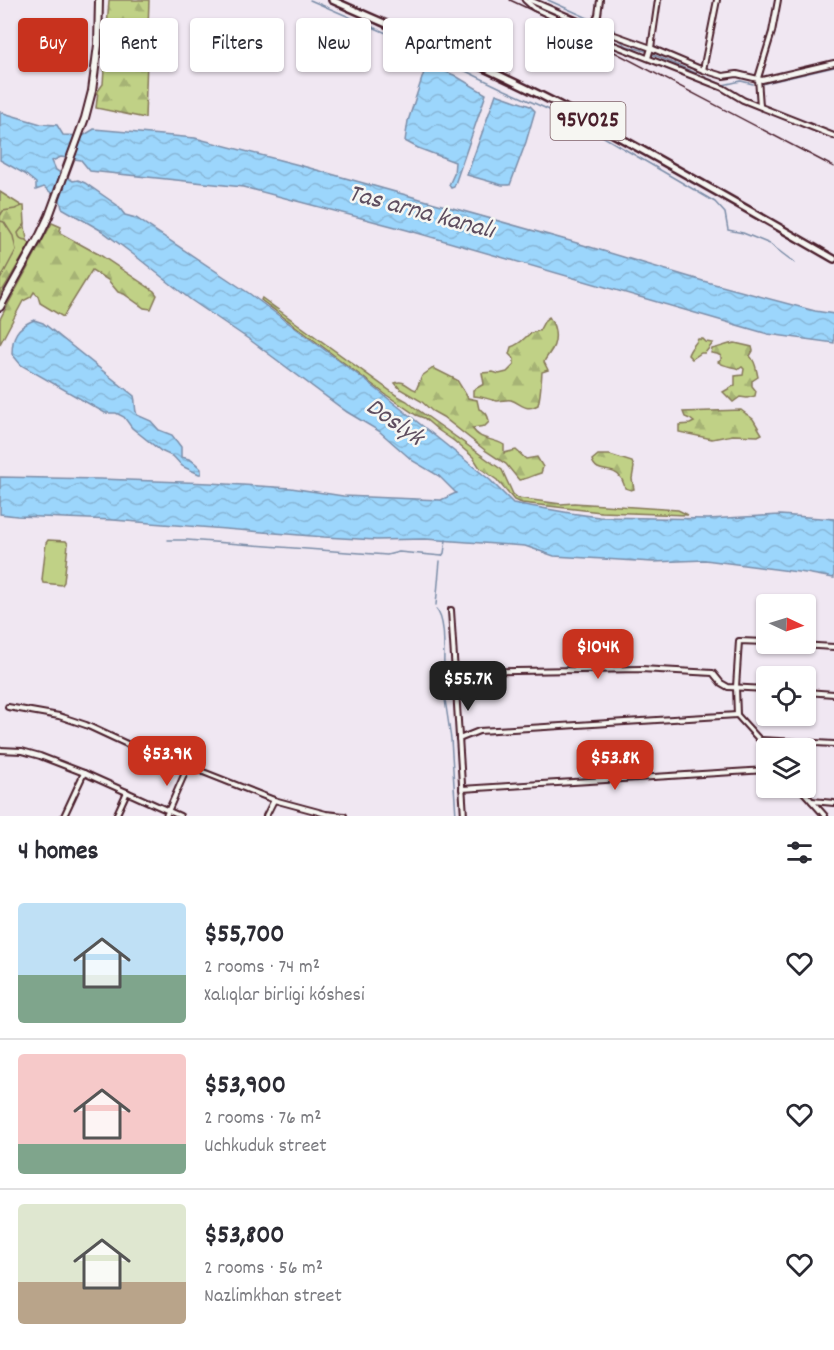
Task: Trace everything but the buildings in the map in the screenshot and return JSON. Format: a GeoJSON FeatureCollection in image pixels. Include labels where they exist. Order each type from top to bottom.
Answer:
{"type":"FeatureCollection","features":[{"type":"Feature","properties":{"kind":"highway"},"geometry":{"type":"LineString","coordinates":[[0,307],[40,235],[80,132],[92,91],[98,45],[99,0]]}},
{"type":"Feature","properties":{"kind":"main road","name":"95V025"},"geometry":{"type":"LineString","coordinates":[[332,0],[552,101],[834,259]]}},
{"type":"Feature","properties":{"kind":"street"},"geometry":{"type":"LineString","coordinates":[[525,0],[534,8],[556,18]]}},
{"type":"Feature","properties":{"kind":"street"},"geometry":{"type":"LineString","coordinates":[[530,0],[542,2],[574,18]]}},
{"type":"Feature","properties":{"kind":"street"},"geometry":{"type":"LineString","coordinates":[[596,18],[600,0]]}},
{"type":"Feature","properties":{"kind":"street"},"geometry":{"type":"LineString","coordinates":[[648,59],[658,0]]}},
{"type":"Feature","properties":{"kind":"street"},"geometry":{"type":"LineString","coordinates":[[703,70],[717,0]]}},
{"type":"Feature","properties":{"kind":"street"},"geometry":{"type":"LineString","coordinates":[[760,106],[758,78],[772,32],[778,0]]}},
{"type":"Feature","properties":{"kind":"street"},"geometry":{"type":"LineString","coordinates":[[614,35],[723,76],[737,74],[762,80],[834,63]]}},
{"type":"Feature","properties":{"kind":"street"},"geometry":{"type":"LineString","coordinates":[[614,44],[723,88],[743,100],[834,136]]}},
{"type":"Feature","properties":{"kind":"street"},"geometry":{"type":"LineString","coordinates":[[451,610],[464,816]]}},
{"type":"Feature","properties":{"kind":"street"},"geometry":{"type":"LineString","coordinates":[[756,642],[739,641],[736,715],[758,738]]}},
{"type":"Feature","properties":{"kind":"street"},"geometry":{"type":"LineString","coordinates":[[816,646],[834,647]]}},
{"type":"Feature","properties":{"kind":"street"},"geometry":{"type":"LineString","coordinates":[[455,672],[641,669],[712,673],[728,687],[756,688]]}},
{"type":"Feature","properties":{"kind":"street"},"geometry":{"type":"LineString","coordinates":[[816,693],[834,694]]}},
{"type":"Feature","properties":{"kind":"street"},"geometry":{"type":"LineString","coordinates":[[8,708],[59,716],[86,725],[142,751],[188,766],[274,800],[326,814],[344,816]]}},
{"type":"Feature","properties":{"kind":"street"},"geometry":{"type":"LineString","coordinates":[[459,739],[479,731],[736,715]]}},
{"type":"Feature","properties":{"kind":"street"},"geometry":{"type":"LineString","coordinates":[[816,743],[834,744]]}},
{"type":"Feature","properties":{"kind":"street"},"geometry":{"type":"LineString","coordinates":[[0,750],[22,751],[40,756],[180,816]]}},
{"type":"Feature","properties":{"kind":"street"},"geometry":{"type":"LineString","coordinates":[[166,816],[188,766]]}},
{"type":"Feature","properties":{"kind":"street"},"geometry":{"type":"LineString","coordinates":[[462,789],[756,771]]}},
{"type":"Feature","properties":{"kind":"street"},"geometry":{"type":"LineString","coordinates":[[64,816],[84,773]]}},
{"type":"Feature","properties":{"kind":"street"},"geometry":{"type":"LineString","coordinates":[[116,816],[127,792]]}},
{"type":"Feature","properties":{"kind":"street"},"geometry":{"type":"LineString","coordinates":[[809,798],[825,816]]}},
{"type":"Feature","properties":{"kind":"street"},"geometry":{"type":"LineString","coordinates":[[266,816],[274,800]]}},
{"type":"Feature","properties":{"kind":"street"},"geometry":{"type":"LineString","coordinates":[[812,801],[834,802]]}},
{"type":"Feature","properties":{"kind":"green space"},"geometry":{"type":"Polygon","coordinates":[[[109,0],[149,0],[148,18],[108,18],[109,0]]]}},
{"type":"Feature","properties":{"kind":"green space"},"geometry":{"type":"Polygon","coordinates":[[[104,72],[147,72],[145,118],[96,108],[98,91],[103,84],[104,72]]]}},
{"type":"Feature","properties":{"kind":"green space"},"geometry":{"type":"Polygon","coordinates":[[[0,192],[22,206],[27,240],[0,286],[0,192]]]}},
{"type":"Feature","properties":{"kind":"green space"},"geometry":{"type":"Polygon","coordinates":[[[24,206],[25,224],[18,233],[30,244],[0,295],[0,280],[16,250],[13,236],[4,222],[0,221],[0,216],[3,211],[24,206]]]}},
{"type":"Feature","properties":{"kind":"green space"},"geometry":{"type":"Polygon","coordinates":[[[52,223],[61,227],[60,233],[100,255],[154,291],[157,295],[151,309],[144,308],[118,292],[108,280],[92,270],[63,317],[40,303],[34,292],[31,297],[23,301],[0,344],[0,319],[52,223]]]}},
{"type":"Feature","properties":{"kind":"green space"},"geometry":{"type":"Polygon","coordinates":[[[262,298],[502,470],[513,494],[518,498],[561,504],[678,510],[688,515],[601,512],[522,503],[514,500],[497,480],[480,468],[473,457],[454,441],[424,418],[385,394],[261,300],[262,298]]]}},
{"type":"Feature","properties":{"kind":"green space"},"geometry":{"type":"Polygon","coordinates":[[[549,317],[555,331],[555,340],[544,362],[548,370],[542,372],[538,405],[527,408],[511,400],[497,401],[473,396],[473,390],[484,384],[482,373],[507,372],[514,365],[514,359],[509,354],[511,347],[530,334],[539,331],[549,317]]]}},
{"type":"Feature","properties":{"kind":"green space"},"geometry":{"type":"Polygon","coordinates":[[[698,339],[713,343],[705,353],[692,359],[688,355],[698,339]]]}},
{"type":"Feature","properties":{"kind":"green space"},"geometry":{"type":"Polygon","coordinates":[[[735,343],[752,347],[753,351],[750,356],[755,363],[758,377],[752,381],[752,386],[756,391],[755,396],[740,397],[733,402],[723,392],[735,385],[735,376],[743,375],[744,369],[721,364],[718,362],[721,356],[711,353],[712,349],[735,343]]]}},
{"type":"Feature","properties":{"kind":"green space"},"geometry":{"type":"Polygon","coordinates":[[[433,368],[457,380],[468,398],[477,400],[479,409],[487,415],[489,422],[485,426],[472,428],[475,432],[504,445],[504,453],[516,450],[526,459],[537,457],[543,467],[541,473],[519,480],[506,464],[421,401],[400,389],[395,383],[404,383],[416,390],[422,376],[433,368]]]}},
{"type":"Feature","properties":{"kind":"green space"},"geometry":{"type":"Polygon","coordinates":[[[741,410],[753,419],[762,434],[758,436],[733,435],[712,439],[679,432],[679,425],[694,422],[685,417],[683,412],[741,410]]]}},
{"type":"Feature","properties":{"kind":"green space"},"geometry":{"type":"Polygon","coordinates":[[[598,455],[610,455],[632,462],[634,489],[625,488],[617,474],[597,468],[592,460],[598,455]]]}},
{"type":"Feature","properties":{"kind":"green space"},"geometry":{"type":"Polygon","coordinates":[[[48,540],[66,541],[68,544],[62,585],[43,583],[42,580],[48,540]]]}},
{"type":"Feature","properties":{"kind":"water"},"geometry":{"type":"Polygon","coordinates":[[[424,72],[446,72],[486,94],[454,187],[451,188],[449,185],[454,174],[455,162],[405,141],[408,121],[424,72]]]}},
{"type":"Feature","properties":{"kind":"water"},"geometry":{"type":"Polygon","coordinates":[[[496,94],[530,106],[535,111],[510,185],[502,185],[467,175],[496,94]]]}},
{"type":"Feature","properties":{"kind":"water"},"geometry":{"type":"Polygon","coordinates":[[[0,112],[41,124],[57,125],[63,135],[83,136],[94,129],[195,138],[570,241],[703,281],[834,314],[834,343],[768,334],[407,230],[243,187],[90,171],[81,160],[61,157],[52,161],[56,170],[73,181],[78,180],[85,183],[117,205],[125,215],[136,218],[250,294],[365,380],[490,480],[513,503],[599,517],[708,519],[780,515],[834,519],[834,578],[705,560],[653,562],[554,556],[525,546],[425,539],[376,540],[324,537],[113,520],[0,514],[0,477],[210,483],[291,488],[343,496],[441,500],[456,493],[439,476],[413,461],[379,431],[347,412],[250,340],[191,300],[102,231],[62,208],[60,200],[44,187],[36,190],[36,183],[0,160],[0,112]]]}},
{"type":"Feature","properties":{"kind":"water"},"geometry":{"type":"Polygon","coordinates":[[[34,320],[43,323],[134,396],[137,415],[151,421],[159,430],[172,435],[181,447],[181,457],[194,462],[201,469],[201,474],[182,466],[174,457],[161,451],[132,428],[124,417],[116,413],[105,413],[21,365],[12,354],[13,342],[20,329],[34,320]]]}},
{"type":"Feature","properties":{"kind":"waterway"},"geometry":{"type":"LineString","coordinates":[[310,0],[391,35],[585,126],[715,202],[725,213],[728,230],[743,233],[770,244],[795,263]]}},
{"type":"Feature","properties":{"kind":"waterway"},"geometry":{"type":"LineString","coordinates":[[548,0],[588,18]]}},
{"type":"Feature","properties":{"kind":"waterway"},"geometry":{"type":"LineString","coordinates":[[617,38],[627,46],[646,51]]}},
{"type":"Feature","properties":{"kind":"waterway"},"geometry":{"type":"LineString","coordinates":[[652,54],[723,85],[741,81],[753,84]]}},
{"type":"Feature","properties":{"kind":"waterway"},"geometry":{"type":"LineString","coordinates":[[761,84],[834,67]]}},
{"type":"Feature","properties":{"kind":"waterway"},"geometry":{"type":"LineString","coordinates":[[168,540],[387,555],[399,552],[442,556],[446,540]]}},
{"type":"Feature","properties":{"kind":"waterway"},"geometry":{"type":"LineString","coordinates":[[436,605],[440,561]]}},
{"type":"Feature","properties":{"kind":"waterway"},"geometry":{"type":"LineString","coordinates":[[436,609],[442,622],[444,672]]}},
{"type":"Feature","properties":{"kind":"waterway"},"geometry":{"type":"LineString","coordinates":[[444,675],[456,816]]}},
{"type":"Feature","properties":{"kind":"railway"},"geometry":{"type":"LineString","coordinates":[[510,0],[559,23],[834,167]]}},
{"type":"Feature","properties":{"kind":"water label","name":"Tas arna kanalı"},"geometry":{"type":"Point","coordinates":[421,213]}},
{"type":"Feature","properties":{"kind":"water label","name":"Doslyk"},"geometry":{"type":"Point","coordinates":[394,423]}}]}
